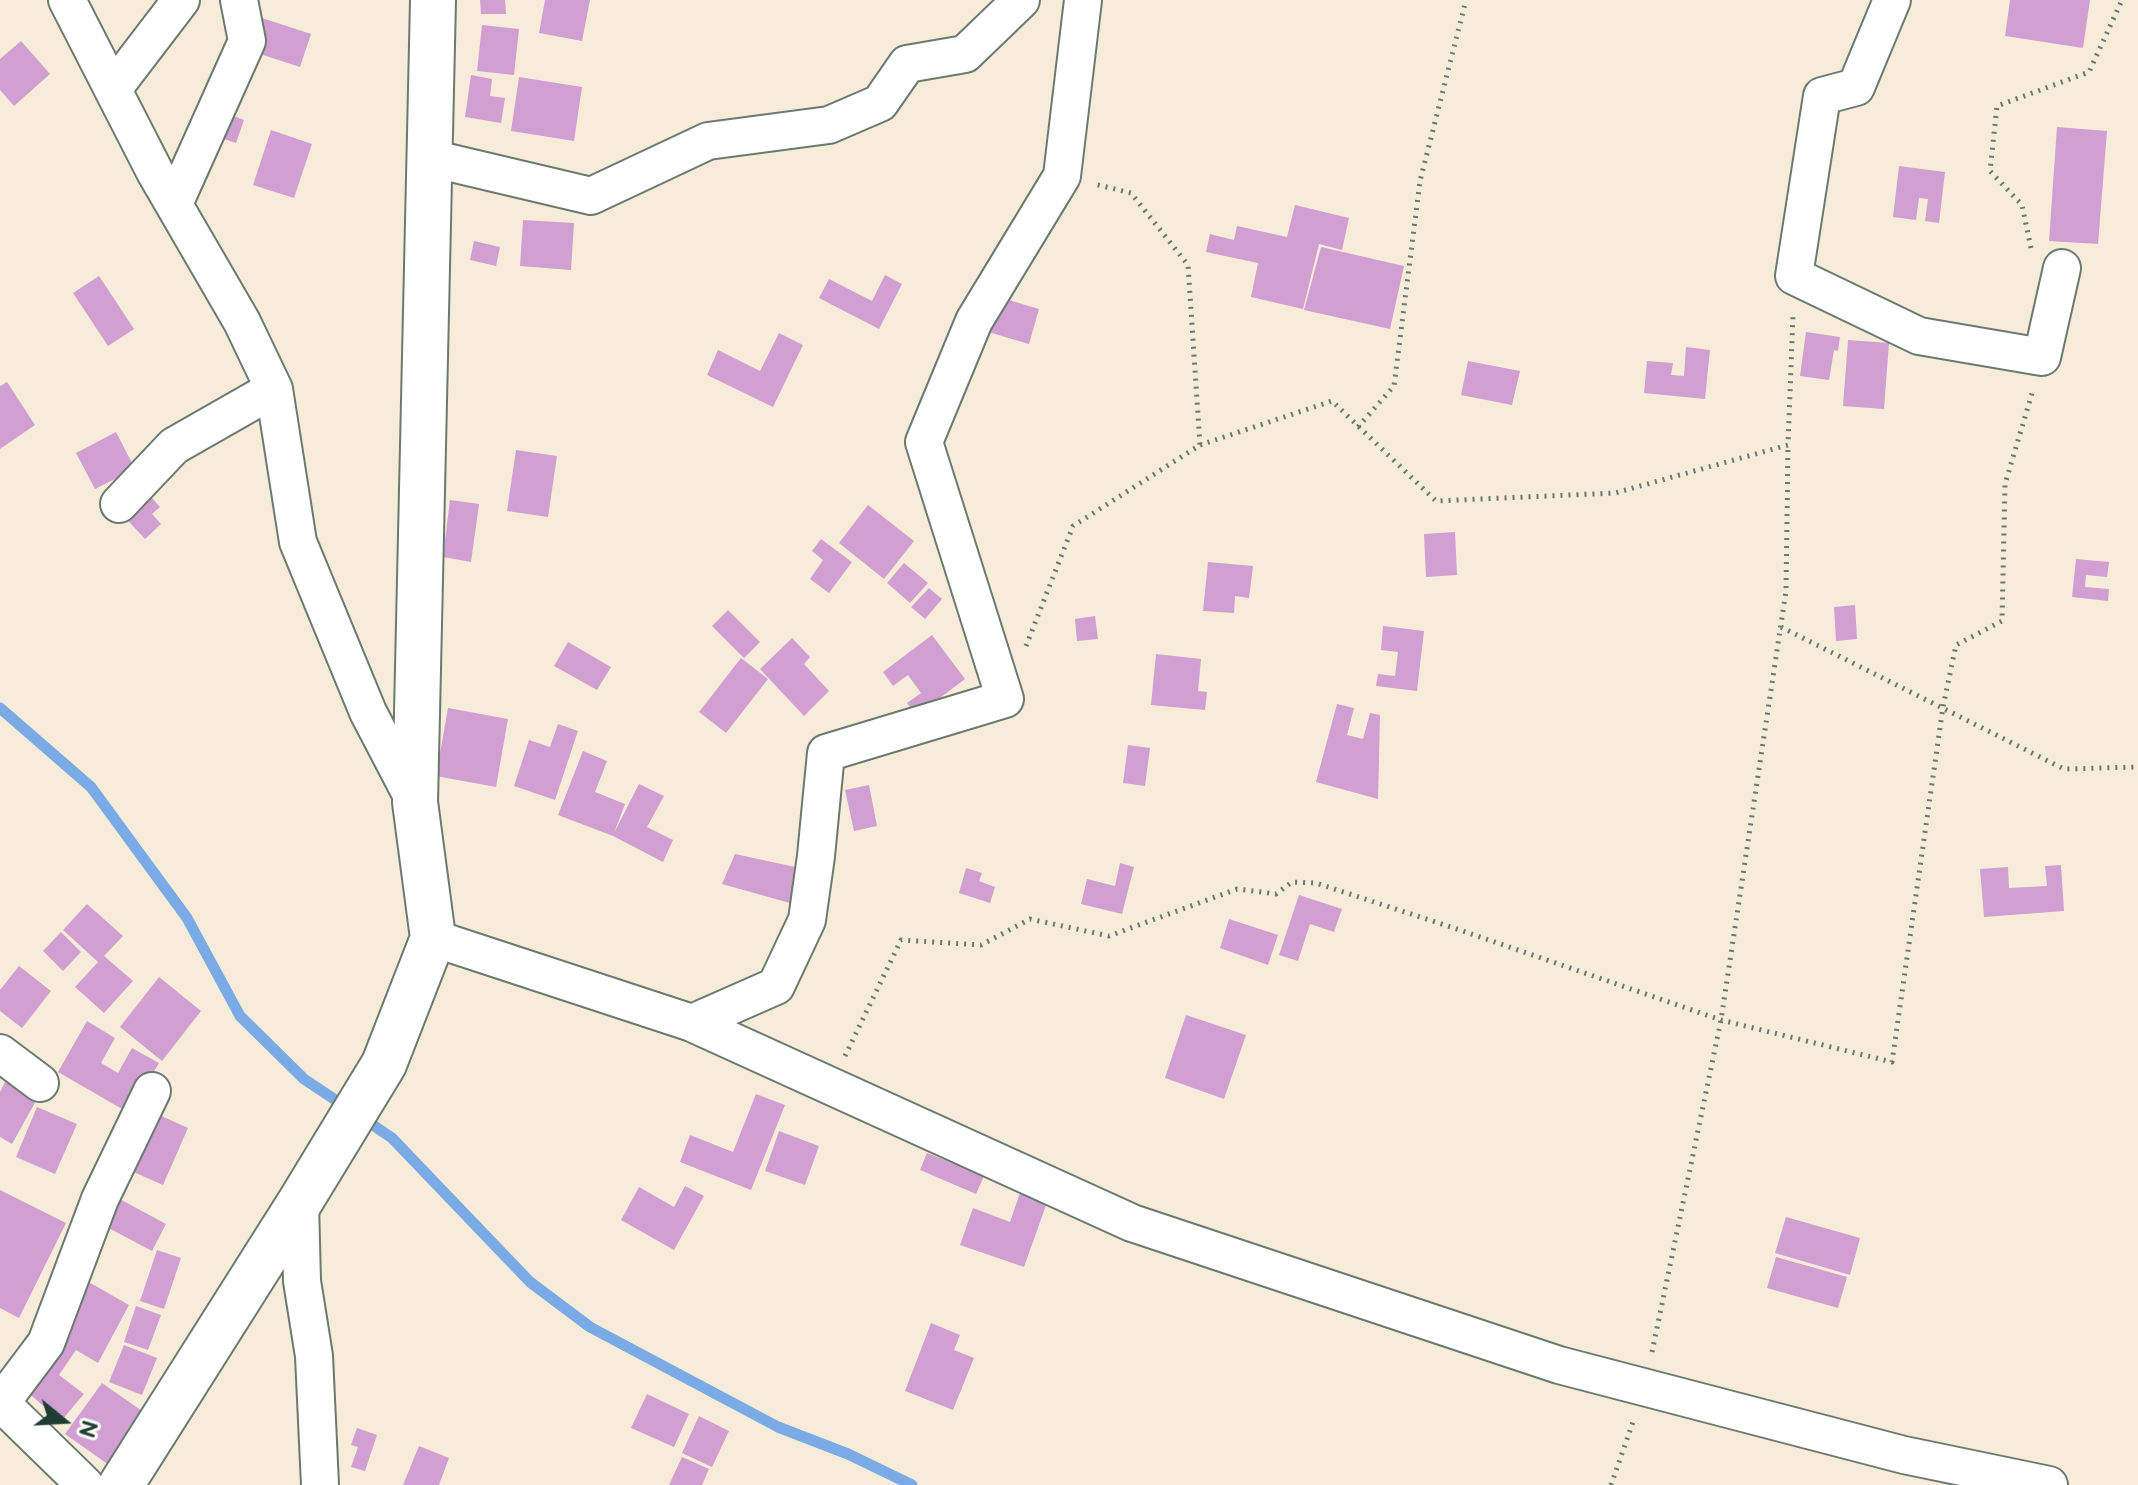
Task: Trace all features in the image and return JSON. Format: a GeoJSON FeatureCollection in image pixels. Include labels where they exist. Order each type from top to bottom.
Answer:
{"type":"FeatureCollection","features":[{"type":"Feature","properties":{"kind":"street"},"geometry":{"type":"LineString","coordinates":[[67,0],[174,204],[242,322],[274,389],[298,542],[368,712],[415,802]]}},
{"type":"Feature","properties":{"kind":"street"},"geometry":{"type":"LineString","coordinates":[[113,89],[181,0]]}},
{"type":"Feature","properties":{"kind":"street"},"geometry":{"type":"LineString","coordinates":[[174,204],[247,41],[239,0]]}},
{"type":"Feature","properties":{"kind":"street"},"geometry":{"type":"LineString","coordinates":[[121,1485],[384,1064],[433,938],[415,802],[433,0]]}},
{"type":"Feature","properties":{"kind":"street"},"geometry":{"type":"LineString","coordinates":[[430,158],[591,196],[708,141],[829,125],[880,103],[907,64],[965,54],[1021,0]]}},
{"type":"Feature","properties":{"kind":"street"},"geometry":{"type":"LineString","coordinates":[[692,1023],[776,986],[807,920],[826,753],[1005,699],[924,442],[974,321],[1062,176],[1083,0]]}},
{"type":"Feature","properties":{"kind":"street"},"geometry":{"type":"LineString","coordinates":[[1892,0],[1856,87],[1822,96],[1794,276],[1919,336],[2042,357],[2062,268]]}},
{"type":"Feature","properties":{"kind":"street"},"geometry":{"type":"LineString","coordinates":[[119,504],[174,446],[274,389]]}},
{"type":"Feature","properties":{"kind":"street"},"geometry":{"type":"LineString","coordinates":[[433,938],[692,1023],[1132,1223],[1559,1365],[1904,1455],[2049,1485]]}},
{"type":"Feature","properties":{"kind":"street"},"geometry":{"type":"LineString","coordinates":[[0,1053],[40,1083]]}},
{"type":"Feature","properties":{"kind":"street"},"geometry":{"type":"LineString","coordinates":[[85,1485],[0,1402],[46,1343],[100,1199],[152,1091]]}},
{"type":"Feature","properties":{"kind":"street"},"geometry":{"type":"LineString","coordinates":[[300,1202],[302,1281],[314,1356],[320,1485]]}},
{"type":"Feature","properties":{"kind":"path"},"geometry":{"type":"LineString","coordinates":[[1358,427],[1394,386],[1420,181],[1466,0]]}},
{"type":"Feature","properties":{"kind":"path"},"geometry":{"type":"LineString","coordinates":[[2062,268],[2031,248],[2022,205],[1990,171],[1997,106],[2089,72],[2122,0]]}},
{"type":"Feature","properties":{"kind":"path"},"geometry":{"type":"LineString","coordinates":[[1062,176],[1131,193],[1188,265],[1200,445]]}},
{"type":"Feature","properties":{"kind":"path"},"geometry":{"type":"LineString","coordinates":[[1611,1485],[1645,1387],[1721,1020],[1781,627],[1786,591],[1794,276]]}},
{"type":"Feature","properties":{"kind":"path"},"geometry":{"type":"LineString","coordinates":[[831,1086],[901,940],[981,945],[1030,919],[1109,936],[1237,889],[1276,894],[1292,882],[1316,883],[1721,1020],[1892,1062],[1943,707],[1956,645],[2002,621],[2005,484],[2042,357]]}},
{"type":"Feature","properties":{"kind":"path"},"geometry":{"type":"LineString","coordinates":[[1005,699],[1073,526],[1200,445],[1332,401],[1436,501],[1615,493],[1788,445]]}},
{"type":"Feature","properties":{"kind":"path"},"geometry":{"type":"LineString","coordinates":[[1781,627],[2064,769],[2138,767]]}},
{"type":"Feature","properties":{"kind":"building"},"geometry":{"type":"Polygon","coordinates":[[[480,0],[505,0],[506,14],[481,14],[480,0]]]}},
{"type":"Feature","properties":{"kind":"building"},"geometry":{"type":"Polygon","coordinates":[[[545,0],[590,0],[582,41],[539,33],[545,0]]]}},
{"type":"Feature","properties":{"kind":"building"},"geometry":{"type":"Polygon","coordinates":[[[2010,0],[2090,0],[2083,48],[2005,36],[2010,0]]]}},
{"type":"Feature","properties":{"kind":"building"},"geometry":{"type":"Polygon","coordinates":[[[262,18],[311,34],[300,67],[251,51],[262,18]]]}},
{"type":"Feature","properties":{"kind":"building"},"geometry":{"type":"Polygon","coordinates":[[[482,25],[519,29],[514,75],[477,71],[482,25]]]}},
{"type":"Feature","properties":{"kind":"building"},"geometry":{"type":"Polygon","coordinates":[[[21,41],[50,74],[14,106],[0,90],[0,59],[21,41]]]}},
{"type":"Feature","properties":{"kind":"building"},"geometry":{"type":"Polygon","coordinates":[[[471,75],[492,79],[490,96],[505,98],[501,123],[465,117],[471,75]]]}},
{"type":"Feature","properties":{"kind":"building"},"geometry":{"type":"Polygon","coordinates":[[[519,77],[582,87],[574,141],[511,131],[519,77]]]}},
{"type":"Feature","properties":{"kind":"building"},"geometry":{"type":"Polygon","coordinates":[[[217,110],[244,120],[236,143],[209,134],[217,110]]]}},
{"type":"Feature","properties":{"kind":"building"},"geometry":{"type":"Polygon","coordinates":[[[2057,127],[2107,131],[2098,244],[2049,241],[2057,127]]]}},
{"type":"Feature","properties":{"kind":"building"},"geometry":{"type":"Polygon","coordinates":[[[271,130],[312,144],[294,198],[253,185],[271,130]]]}},
{"type":"Feature","properties":{"kind":"building"},"geometry":{"type":"Polygon","coordinates":[[[1899,166],[1945,172],[1939,223],[1925,221],[1928,199],[1919,198],[1916,220],[1893,217],[1899,166]]]}},
{"type":"Feature","properties":{"kind":"building"},"geometry":{"type":"Polygon","coordinates":[[[1295,205],[1349,218],[1342,250],[1319,244],[1303,309],[1251,297],[1258,263],[1206,252],[1210,234],[1234,240],[1237,226],[1287,237],[1295,205]]]}},
{"type":"Feature","properties":{"kind":"building"},"geometry":{"type":"Polygon","coordinates":[[[523,220],[574,223],[571,270],[520,266],[523,220]]]}},
{"type":"Feature","properties":{"kind":"building"},"geometry":{"type":"Polygon","coordinates":[[[474,241],[500,247],[496,266],[470,260],[474,241]]]}},
{"type":"Feature","properties":{"kind":"building"},"geometry":{"type":"Polygon","coordinates":[[[1321,247],[1404,266],[1390,329],[1304,310],[1321,247]]]}},
{"type":"Feature","properties":{"kind":"building"},"geometry":{"type":"Polygon","coordinates":[[[885,275],[902,284],[879,329],[819,298],[829,279],[872,301],[885,275]]]}},
{"type":"Feature","properties":{"kind":"building"},"geometry":{"type":"Polygon","coordinates":[[[99,276],[134,329],[108,346],[73,293],[99,276]]]}},
{"type":"Feature","properties":{"kind":"building"},"geometry":{"type":"Polygon","coordinates":[[[995,296],[1039,309],[1029,344],[985,331],[995,296]]]}},
{"type":"Feature","properties":{"kind":"building"},"geometry":{"type":"Polygon","coordinates":[[[1806,332],[1840,337],[1838,351],[1834,350],[1829,380],[1800,376],[1806,332]]]}},
{"type":"Feature","properties":{"kind":"building"},"geometry":{"type":"Polygon","coordinates":[[[779,333],[803,345],[773,407],[707,375],[718,350],[760,371],[779,333]]]}},
{"type":"Feature","properties":{"kind":"building"},"geometry":{"type":"Polygon","coordinates":[[[1848,340],[1889,343],[1884,409],[1843,406],[1848,340]]]}},
{"type":"Feature","properties":{"kind":"building"},"geometry":{"type":"Polygon","coordinates":[[[1686,347],[1710,350],[1705,399],[1644,393],[1647,361],[1673,363],[1671,375],[1684,376],[1686,347]]]}},
{"type":"Feature","properties":{"kind":"building"},"geometry":{"type":"Polygon","coordinates":[[[1468,361],[1520,371],[1512,405],[1461,395],[1468,361]]]}},
{"type":"Feature","properties":{"kind":"building"},"geometry":{"type":"Polygon","coordinates":[[[7,382],[35,425],[0,449],[0,386],[7,382]]]}},
{"type":"Feature","properties":{"kind":"building"},"geometry":{"type":"Polygon","coordinates":[[[116,432],[135,469],[95,489],[76,453],[116,432]]]}},
{"type":"Feature","properties":{"kind":"building"},"geometry":{"type":"Polygon","coordinates":[[[516,450],[557,456],[548,517],[507,511],[516,450]]]}},
{"type":"Feature","properties":{"kind":"building"},"geometry":{"type":"Polygon","coordinates":[[[145,490],[160,507],[152,514],[161,524],[145,539],[120,512],[145,490]]]}},
{"type":"Feature","properties":{"kind":"building"},"geometry":{"type":"Polygon","coordinates":[[[450,500],[479,504],[471,562],[443,557],[450,500]]]}},
{"type":"Feature","properties":{"kind":"building"},"geometry":{"type":"Polygon","coordinates":[[[868,505],[914,541],[884,579],[839,543],[868,505]]]}},
{"type":"Feature","properties":{"kind":"building"},"geometry":{"type":"Polygon","coordinates":[[[1455,532],[1457,575],[1426,577],[1424,534],[1455,532]]]}},
{"type":"Feature","properties":{"kind":"building"},"geometry":{"type":"Polygon","coordinates":[[[821,539],[852,562],[829,593],[810,579],[823,560],[812,551],[821,539]]]}},
{"type":"Feature","properties":{"kind":"building"},"geometry":{"type":"Polygon","coordinates":[[[2076,559],[2109,562],[2107,577],[2086,575],[2085,587],[2109,589],[2108,601],[2072,597],[2076,559]]]}},
{"type":"Feature","properties":{"kind":"building"},"geometry":{"type":"Polygon","coordinates":[[[1208,562],[1253,566],[1249,598],[1235,596],[1234,613],[1203,611],[1208,562]]]}},
{"type":"Feature","properties":{"kind":"building"},"geometry":{"type":"Polygon","coordinates":[[[904,563],[928,583],[910,603],[887,583],[904,563]]]}},
{"type":"Feature","properties":{"kind":"building"},"geometry":{"type":"Polygon","coordinates":[[[929,588],[942,599],[925,619],[911,607],[929,588]]]}},
{"type":"Feature","properties":{"kind":"building"},"geometry":{"type":"Polygon","coordinates":[[[1855,605],[1857,639],[1836,641],[1834,607],[1855,605]]]}},
{"type":"Feature","properties":{"kind":"building"},"geometry":{"type":"Polygon","coordinates":[[[728,610],[760,642],[744,658],[712,626],[728,610]]]}},
{"type":"Feature","properties":{"kind":"building"},"geometry":{"type":"Polygon","coordinates":[[[1095,616],[1098,639],[1077,641],[1075,619],[1095,616]]]}},
{"type":"Feature","properties":{"kind":"building"},"geometry":{"type":"Polygon","coordinates":[[[1383,626],[1424,631],[1417,691],[1376,686],[1378,674],[1395,676],[1398,652],[1381,650],[1383,626]]]}},
{"type":"Feature","properties":{"kind":"building"},"geometry":{"type":"Polygon","coordinates":[[[932,635],[965,679],[916,716],[907,703],[921,693],[908,675],[893,686],[883,672],[932,635]]]}},
{"type":"Feature","properties":{"kind":"building"},"geometry":{"type":"Polygon","coordinates":[[[792,638],[810,657],[804,664],[829,691],[804,716],[760,669],[792,638]]]}},
{"type":"Feature","properties":{"kind":"building"},"geometry":{"type":"Polygon","coordinates":[[[568,642],[611,667],[597,690],[554,666],[568,642]]]}},
{"type":"Feature","properties":{"kind":"building"},"geometry":{"type":"Polygon","coordinates":[[[1156,654],[1201,659],[1198,691],[1207,692],[1205,710],[1151,705],[1156,654]]]}},
{"type":"Feature","properties":{"kind":"building"},"geometry":{"type":"Polygon","coordinates":[[[741,658],[768,679],[726,733],[699,712],[741,658]]]}},
{"type":"Feature","properties":{"kind":"building"},"geometry":{"type":"Polygon","coordinates":[[[1337,704],[1354,708],[1347,735],[1363,739],[1370,713],[1380,715],[1378,799],[1316,782],[1337,704]]]}},
{"type":"Feature","properties":{"kind":"building"},"geometry":{"type":"Polygon","coordinates":[[[448,708],[508,719],[496,787],[436,776],[448,708]]]}},
{"type":"Feature","properties":{"kind":"building"},"geometry":{"type":"Polygon","coordinates":[[[558,724],[578,731],[555,800],[514,786],[529,740],[550,747],[558,724]]]}},
{"type":"Feature","properties":{"kind":"building"},"geometry":{"type":"Polygon","coordinates":[[[1128,745],[1150,748],[1145,786],[1123,783],[1128,745]]]}},
{"type":"Feature","properties":{"kind":"building"},"geometry":{"type":"Polygon","coordinates":[[[583,751],[607,761],[595,792],[625,804],[614,833],[639,784],[664,796],[647,827],[673,840],[663,862],[613,836],[558,815],[583,751]]]}},
{"type":"Feature","properties":{"kind":"building"},"geometry":{"type":"Polygon","coordinates":[[[869,785],[877,826],[854,831],[845,790],[869,785]]]}},
{"type":"Feature","properties":{"kind":"building"},"geometry":{"type":"Polygon","coordinates":[[[735,854],[795,867],[797,905],[722,884],[735,854]]]}},
{"type":"Feature","properties":{"kind":"building"},"geometry":{"type":"Polygon","coordinates":[[[1120,863],[1134,867],[1122,914],[1081,904],[1087,879],[1115,886],[1120,863]]]}},
{"type":"Feature","properties":{"kind":"building"},"geometry":{"type":"Polygon","coordinates":[[[2061,865],[2064,911],[1984,917],[1980,869],[2008,867],[2009,888],[2047,886],[2045,866],[2061,865]]]}},
{"type":"Feature","properties":{"kind":"building"},"geometry":{"type":"Polygon","coordinates":[[[966,868],[982,873],[979,881],[995,887],[990,903],[959,893],[966,868]]]}},
{"type":"Feature","properties":{"kind":"building"},"geometry":{"type":"Polygon","coordinates":[[[1299,895],[1342,909],[1334,932],[1310,924],[1298,961],[1279,955],[1299,895]]]}},
{"type":"Feature","properties":{"kind":"building"},"geometry":{"type":"Polygon","coordinates":[[[87,904],[123,936],[104,956],[133,981],[104,1013],[75,987],[98,962],[63,930],[87,904]]]}},
{"type":"Feature","properties":{"kind":"building"},"geometry":{"type":"Polygon","coordinates":[[[1229,919],[1278,935],[1268,965],[1220,948],[1229,919]]]}},
{"type":"Feature","properties":{"kind":"building"},"geometry":{"type":"Polygon","coordinates":[[[61,932],[81,952],[63,971],[43,951],[61,932]]]}},
{"type":"Feature","properties":{"kind":"building"},"geometry":{"type":"Polygon","coordinates":[[[19,966],[51,991],[22,1028],[0,1011],[0,990],[19,966]]]}},
{"type":"Feature","properties":{"kind":"building"},"geometry":{"type":"Polygon","coordinates":[[[159,977],[201,1011],[162,1061],[120,1027],[159,977]]]}},
{"type":"Feature","properties":{"kind":"building"},"geometry":{"type":"Polygon","coordinates":[[[1186,1015],[1246,1035],[1224,1099],[1165,1078],[1186,1015]]]}},
{"type":"Feature","properties":{"kind":"building"},"geometry":{"type":"Polygon","coordinates":[[[87,1021],[115,1038],[101,1063],[118,1073],[132,1048],[159,1063],[129,1113],[58,1072],[87,1021]]]}},
{"type":"Feature","properties":{"kind":"building"},"geometry":{"type":"Polygon","coordinates":[[[5,1082],[37,1099],[12,1144],[0,1137],[0,1092],[5,1082]]]}},
{"type":"Feature","properties":{"kind":"building"},"geometry":{"type":"Polygon","coordinates":[[[756,1094],[785,1105],[751,1190],[680,1162],[690,1135],[733,1152],[756,1094]]]}},
{"type":"Feature","properties":{"kind":"building"},"geometry":{"type":"Polygon","coordinates":[[[37,1107],[77,1124],[55,1174],[16,1157],[37,1107]]]}},
{"type":"Feature","properties":{"kind":"building"},"geometry":{"type":"Polygon","coordinates":[[[155,1113],[188,1128],[163,1185],[129,1170],[155,1113]]]}},
{"type":"Feature","properties":{"kind":"building"},"geometry":{"type":"Polygon","coordinates":[[[779,1131],[819,1146],[805,1185],[765,1171],[779,1131]]]}},
{"type":"Feature","properties":{"kind":"building"},"geometry":{"type":"Polygon","coordinates":[[[927,1153],[984,1176],[976,1194],[920,1170],[927,1153]]]}},
{"type":"Feature","properties":{"kind":"building"},"geometry":{"type":"Polygon","coordinates":[[[685,1186],[704,1196],[674,1250],[621,1220],[639,1187],[674,1207],[685,1186]]]}},
{"type":"Feature","properties":{"kind":"building"},"geometry":{"type":"Polygon","coordinates":[[[1022,1187],[1049,1197],[1024,1267],[960,1245],[973,1208],[1010,1222],[1022,1187]]]}},
{"type":"Feature","properties":{"kind":"building"},"geometry":{"type":"Polygon","coordinates":[[[0,1190],[66,1223],[19,1318],[0,1308],[0,1190]]]}},
{"type":"Feature","properties":{"kind":"building"},"geometry":{"type":"Polygon","coordinates":[[[116,1197],[166,1224],[152,1251],[101,1224],[116,1197]]]}},
{"type":"Feature","properties":{"kind":"building"},"geometry":{"type":"Polygon","coordinates":[[[1786,1217],[1860,1238],[1850,1275],[1775,1253],[1786,1217]]]}},
{"type":"Feature","properties":{"kind":"building"},"geometry":{"type":"Polygon","coordinates":[[[157,1250],[181,1258],[164,1309],[140,1301],[157,1250]]]}},
{"type":"Feature","properties":{"kind":"building"},"geometry":{"type":"Polygon","coordinates":[[[1776,1257],[1847,1277],[1838,1308],[1767,1288],[1776,1257]]]}},
{"type":"Feature","properties":{"kind":"building"},"geometry":{"type":"Polygon","coordinates":[[[80,1277],[129,1305],[98,1363],[76,1350],[59,1375],[84,1394],[61,1421],[19,1385],[80,1277]]]}},
{"type":"Feature","properties":{"kind":"building"},"geometry":{"type":"Polygon","coordinates":[[[136,1306],[161,1315],[148,1350],[124,1342],[136,1306]]]}},
{"type":"Feature","properties":{"kind":"building"},"geometry":{"type":"Polygon","coordinates":[[[931,1323],[960,1335],[954,1350],[974,1358],[953,1410],[905,1391],[931,1323]]]}},
{"type":"Feature","properties":{"kind":"building"},"geometry":{"type":"Polygon","coordinates":[[[124,1345],[157,1358],[142,1395],[109,1382],[124,1345]]]}},
{"type":"Feature","properties":{"kind":"building"},"geometry":{"type":"Polygon","coordinates":[[[102,1383],[145,1413],[109,1465],[65,1434],[102,1383]]]}},
{"type":"Feature","properties":{"kind":"building"},"geometry":{"type":"Polygon","coordinates":[[[647,1394],[689,1414],[674,1447],[631,1428],[647,1394]]]}},
{"type":"Feature","properties":{"kind":"building"},"geometry":{"type":"Polygon","coordinates":[[[699,1416],[729,1431],[712,1467],[682,1453],[699,1416]]]}},
{"type":"Feature","properties":{"kind":"building"},"geometry":{"type":"Polygon","coordinates":[[[357,1428],[377,1435],[365,1471],[351,1467],[358,1447],[351,1445],[357,1428]]]}},
{"type":"Feature","properties":{"kind":"building"},"geometry":{"type":"Polygon","coordinates":[[[419,1446],[449,1458],[439,1485],[403,1485],[419,1446]]]}},
{"type":"Feature","properties":{"kind":"building"},"geometry":{"type":"Polygon","coordinates":[[[682,1457],[709,1469],[702,1485],[669,1485],[682,1457]]]}},
{"type":"Feature","properties":{"kind":"waterway"},"geometry":{"type":"LineString","coordinates":[[0,708],[91,787],[187,918],[240,1016],[304,1079],[346,1107]]}},
{"type":"Feature","properties":{"kind":"waterway"},"geometry":{"type":"LineString","coordinates":[[361,1117],[392,1138],[530,1282],[590,1327],[778,1427],[848,1454],[912,1485]]}}]}
